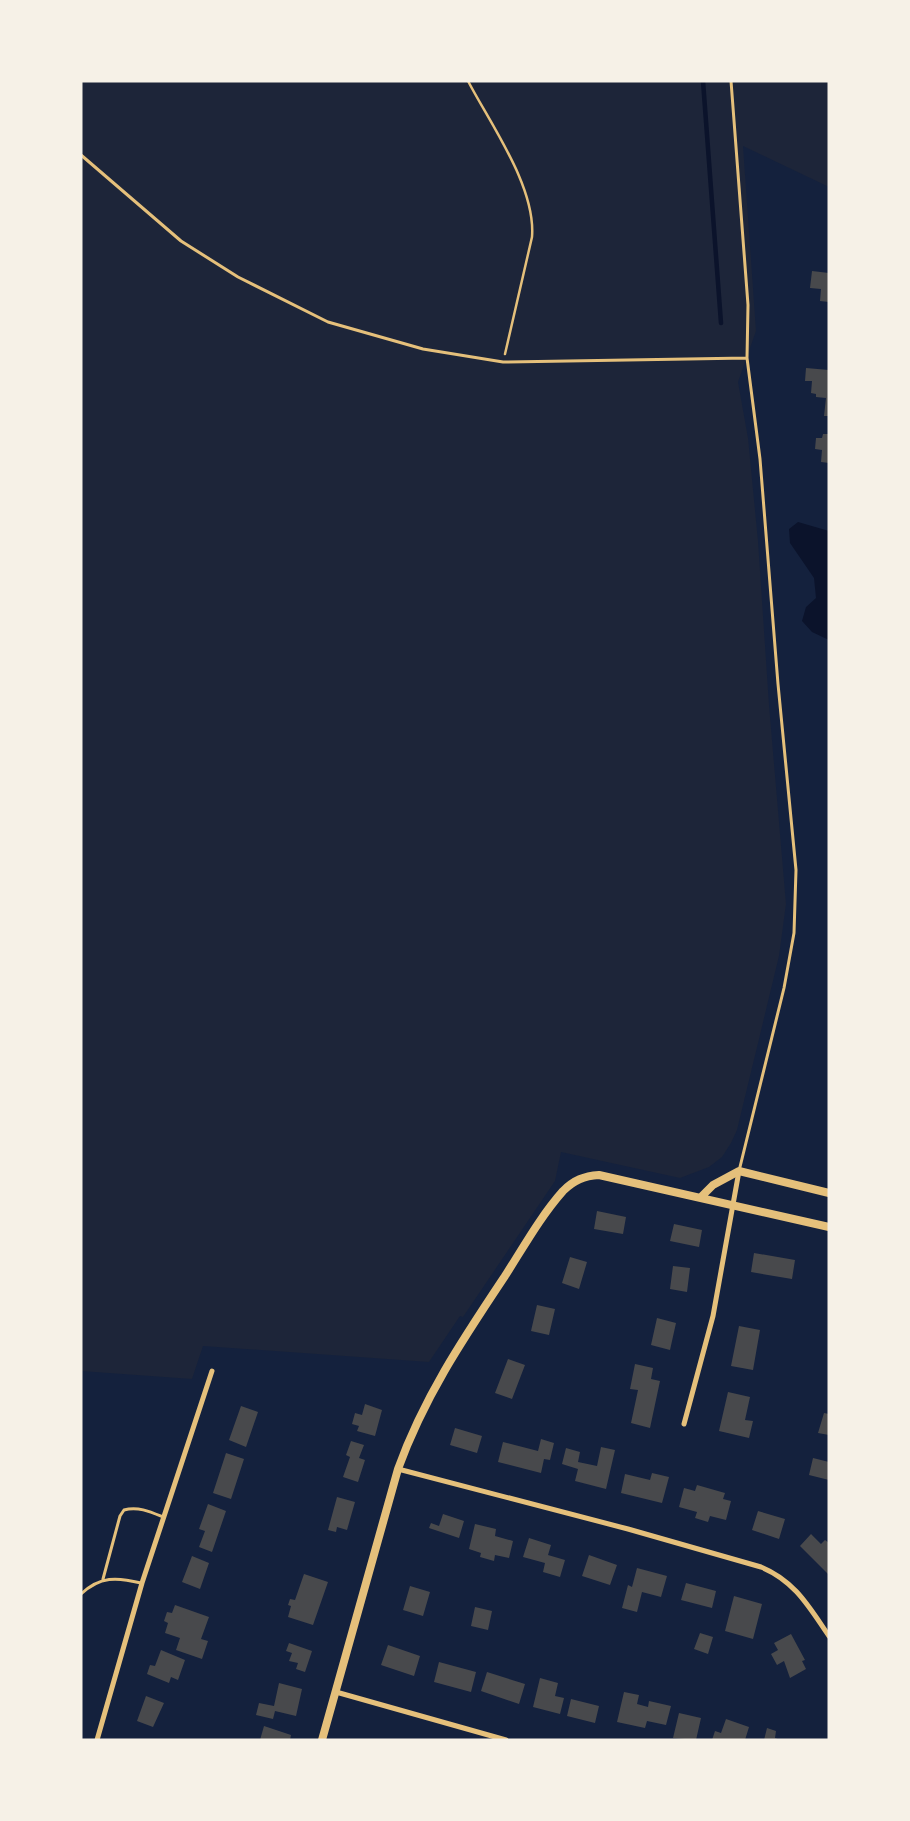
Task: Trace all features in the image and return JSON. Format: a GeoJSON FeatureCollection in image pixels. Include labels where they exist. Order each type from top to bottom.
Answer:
{"type":"FeatureCollection","features":[{"type":"Feature","properties":{"kind":"street"},"geometry":{"type":"LineString","coordinates":[[702,1196],[713,1185],[738,1171],[829,1193]]}},
{"type":"Feature","properties":{"kind":"street"},"geometry":{"type":"LineString","coordinates":[[684,1424],[713,1316],[738,1171]]}},
{"type":"Feature","properties":{"kind":"street"},"geometry":{"type":"LineString","coordinates":[[322,1740],[398,1469],[411,1434],[436,1382],[537,1227],[567,1186],[587,1176],[599,1175],[702,1196],[731,1206],[829,1227]]}},
{"type":"Feature","properties":{"kind":"street"},"geometry":{"type":"LineString","coordinates":[[97,1740],[142,1583],[212,1371]]}},
{"type":"Feature","properties":{"kind":"street"},"geometry":{"type":"LineString","coordinates":[[398,1469],[628,1529],[761,1567],[778,1574],[796,1590],[829,1636]]}},
{"type":"Feature","properties":{"kind":"street"},"geometry":{"type":"LineString","coordinates":[[336,1692],[506,1740]]}},
{"type":"Feature","properties":{"kind":"lane"},"geometry":{"type":"LineString","coordinates":[[731,81],[748,305],[747,358],[760,459],[778,684],[796,870],[794,933],[784,988],[738,1171]]}},
{"type":"Feature","properties":{"kind":"lane"},"geometry":{"type":"LineString","coordinates":[[81,155],[181,241],[238,278],[328,322],[423,349],[504,362],[747,358]]}},
{"type":"Feature","properties":{"kind":"lane"},"geometry":{"type":"LineString","coordinates":[[103,1579],[120,1516],[124,1510],[131,1508],[148,1511],[164,1517]]}},
{"type":"Feature","properties":{"kind":"lane"},"geometry":{"type":"LineString","coordinates":[[81,1594],[103,1579],[120,1578],[142,1583]]}},
{"type":"Feature","properties":{"kind":"path"},"geometry":{"type":"LineString","coordinates":[[468,81],[516,172],[534,222],[504,362]]}},
{"type":"Feature","properties":{"kind":"shaded area"},"geometry":{"type":"Polygon","coordinates":[[[81,81],[829,81],[829,187],[743,146],[756,331],[738,382],[748,438],[758,541],[769,705],[786,904],[779,956],[737,1130],[722,1157],[709,1167],[680,1178],[561,1152],[555,1181],[463,1317],[460,1316],[429,1362],[203,1346],[192,1379],[81,1371],[81,81]]]}},
{"type":"Feature","properties":{"kind":"shaded area"},"geometry":{"type":"Polygon","coordinates":[[[798,522],[829,531],[829,640],[812,632],[802,621],[806,607],[816,598],[814,578],[790,543],[789,529],[798,522]]]}},
{"type":"Feature","properties":{"kind":"building"},"geometry":{"type":"Polygon","coordinates":[[[812,271],[829,273],[829,302],[820,301],[821,289],[810,288],[812,271]]]}},
{"type":"Feature","properties":{"kind":"building"},"geometry":{"type":"Polygon","coordinates":[[[806,368],[829,370],[829,416],[824,416],[826,398],[816,397],[816,394],[811,393],[812,381],[805,381],[806,368]]]}},
{"type":"Feature","properties":{"kind":"building"},"geometry":{"type":"Polygon","coordinates":[[[823,434],[829,434],[829,463],[821,462],[822,450],[815,449],[816,438],[822,438],[823,434]]]}},
{"type":"Feature","properties":{"kind":"building"},"geometry":{"type":"Polygon","coordinates":[[[597,1211],[626,1217],[623,1234],[594,1229],[597,1211]]]}},
{"type":"Feature","properties":{"kind":"building"},"geometry":{"type":"Polygon","coordinates":[[[674,1224],[702,1230],[699,1247],[670,1241],[674,1224]]]}},
{"type":"Feature","properties":{"kind":"building"},"geometry":{"type":"Polygon","coordinates":[[[754,1253],[795,1260],[792,1279],[751,1272],[754,1253]]]}},
{"type":"Feature","properties":{"kind":"building"},"geometry":{"type":"Polygon","coordinates":[[[570,1257],[587,1262],[579,1289],[562,1283],[570,1257]]]}},
{"type":"Feature","properties":{"kind":"building"},"geometry":{"type":"Polygon","coordinates":[[[673,1266],[690,1268],[687,1292],[670,1289],[673,1266]]]}},
{"type":"Feature","properties":{"kind":"building"},"geometry":{"type":"Polygon","coordinates":[[[537,1305],[555,1309],[549,1335],[531,1331],[537,1305]]]}},
{"type":"Feature","properties":{"kind":"building"},"geometry":{"type":"Polygon","coordinates":[[[657,1318],[676,1323],[670,1350],[651,1345],[657,1318]]]}},
{"type":"Feature","properties":{"kind":"building"},"geometry":{"type":"Polygon","coordinates":[[[739,1326],[760,1330],[753,1370],[731,1366],[739,1326]]]}},
{"type":"Feature","properties":{"kind":"building"},"geometry":{"type":"Polygon","coordinates":[[[508,1359],[525,1365],[512,1399],[495,1393],[508,1359]]]}},
{"type":"Feature","properties":{"kind":"building"},"geometry":{"type":"Polygon","coordinates":[[[635,1364],[653,1368],[651,1379],[660,1381],[650,1428],[631,1423],[638,1390],[630,1389],[635,1364]]]}},
{"type":"Feature","properties":{"kind":"building"},"geometry":{"type":"Polygon","coordinates":[[[728,1392],[750,1397],[745,1420],[753,1421],[749,1438],[719,1431],[728,1392]]]}},
{"type":"Feature","properties":{"kind":"building"},"geometry":{"type":"Polygon","coordinates":[[[365,1404],[382,1410],[375,1436],[357,1431],[359,1426],[352,1424],[355,1413],[362,1415],[365,1404]]]}},
{"type":"Feature","properties":{"kind":"building"},"geometry":{"type":"Polygon","coordinates":[[[241,1406],[258,1412],[246,1447],[229,1440],[241,1406]]]}},
{"type":"Feature","properties":{"kind":"building"},"geometry":{"type":"Polygon","coordinates":[[[824,1413],[829,1414],[829,1435],[818,1433],[824,1413]]]}},
{"type":"Feature","properties":{"kind":"building"},"geometry":{"type":"Polygon","coordinates":[[[455,1428],[482,1436],[477,1453],[450,1445],[455,1428]]]}},
{"type":"Feature","properties":{"kind":"building"},"geometry":{"type":"Polygon","coordinates":[[[541,1439],[554,1443],[550,1460],[544,1459],[541,1473],[498,1462],[503,1442],[538,1451],[541,1439]]]}},
{"type":"Feature","properties":{"kind":"building"},"geometry":{"type":"Polygon","coordinates":[[[351,1441],[364,1445],[359,1458],[365,1460],[358,1482],[343,1477],[350,1457],[346,1455],[351,1441]]]}},
{"type":"Feature","properties":{"kind":"building"},"geometry":{"type":"Polygon","coordinates":[[[601,1447],[615,1450],[606,1489],[575,1481],[578,1469],[562,1464],[566,1448],[580,1452],[578,1462],[597,1466],[601,1447]]]}},
{"type":"Feature","properties":{"kind":"building"},"geometry":{"type":"Polygon","coordinates":[[[226,1453],[244,1459],[231,1499],[213,1493],[226,1453]]]}},
{"type":"Feature","properties":{"kind":"building"},"geometry":{"type":"Polygon","coordinates":[[[813,1458],[829,1462],[829,1480],[809,1475],[813,1458]]]}},
{"type":"Feature","properties":{"kind":"building"},"geometry":{"type":"Polygon","coordinates":[[[652,1473],[669,1477],[662,1503],[621,1493],[625,1474],[650,1480],[652,1473]]]}},
{"type":"Feature","properties":{"kind":"building"},"geometry":{"type":"Polygon","coordinates":[[[697,1485],[725,1493],[723,1499],[731,1501],[726,1520],[710,1516],[708,1522],[695,1518],[697,1512],[679,1507],[684,1488],[695,1491],[697,1485]]]}},
{"type":"Feature","properties":{"kind":"building"},"geometry":{"type":"Polygon","coordinates":[[[337,1497],[355,1502],[347,1530],[337,1527],[336,1532],[328,1530],[337,1497]]]}},
{"type":"Feature","properties":{"kind":"building"},"geometry":{"type":"Polygon","coordinates":[[[208,1504],[226,1511],[212,1552],[199,1547],[205,1531],[199,1529],[208,1504]]]}},
{"type":"Feature","properties":{"kind":"building"},"geometry":{"type":"Polygon","coordinates":[[[758,1511],[785,1519],[779,1539],[752,1530],[758,1511]]]}},
{"type":"Feature","properties":{"kind":"building"},"geometry":{"type":"Polygon","coordinates":[[[443,1514],[464,1521],[459,1538],[429,1528],[431,1523],[439,1526],[443,1514]]]}},
{"type":"Feature","properties":{"kind":"building"},"geometry":{"type":"Polygon","coordinates":[[[475,1524],[496,1529],[495,1536],[513,1541],[509,1558],[495,1555],[494,1561],[480,1557],[481,1553],[469,1549],[475,1524]]]}},
{"type":"Feature","properties":{"kind":"building"},"geometry":{"type":"Polygon","coordinates":[[[811,1534],[821,1544],[825,1540],[829,1543],[829,1575],[800,1546],[811,1534]]]}},
{"type":"Feature","properties":{"kind":"building"},"geometry":{"type":"Polygon","coordinates":[[[529,1538],[551,1545],[548,1555],[565,1560],[560,1577],[543,1572],[545,1563],[523,1557],[529,1538]]]}},
{"type":"Feature","properties":{"kind":"building"},"geometry":{"type":"Polygon","coordinates":[[[589,1555],[617,1565],[610,1585],[582,1576],[589,1555]]]}},
{"type":"Feature","properties":{"kind":"building"},"geometry":{"type":"Polygon","coordinates":[[[192,1556],[209,1563],[200,1589],[182,1582],[192,1556]]]}},
{"type":"Feature","properties":{"kind":"building"},"geometry":{"type":"Polygon","coordinates":[[[637,1568],[667,1576],[661,1597],[642,1592],[637,1612],[622,1608],[628,1585],[632,1587],[637,1568]]]}},
{"type":"Feature","properties":{"kind":"building"},"geometry":{"type":"Polygon","coordinates":[[[304,1574],[328,1582],[313,1625],[288,1617],[291,1606],[288,1605],[290,1599],[295,1600],[304,1574]]]}},
{"type":"Feature","properties":{"kind":"building"},"geometry":{"type":"Polygon","coordinates":[[[686,1583],[716,1591],[712,1608],[681,1600],[686,1583]]]}},
{"type":"Feature","properties":{"kind":"building"},"geometry":{"type":"Polygon","coordinates":[[[410,1586],[430,1592],[423,1616],[403,1610],[410,1586]]]}},
{"type":"Feature","properties":{"kind":"building"},"geometry":{"type":"Polygon","coordinates":[[[734,1596],[762,1604],[753,1639],[725,1631],[734,1596]]]}},
{"type":"Feature","properties":{"kind":"building"},"geometry":{"type":"Polygon","coordinates":[[[175,1605],[209,1617],[201,1639],[208,1641],[202,1659],[176,1650],[180,1638],[165,1633],[168,1623],[164,1621],[167,1612],[172,1613],[175,1605]]]}},
{"type":"Feature","properties":{"kind":"building"},"geometry":{"type":"Polygon","coordinates":[[[475,1607],[492,1611],[488,1630],[471,1626],[475,1607]]]}},
{"type":"Feature","properties":{"kind":"building"},"geometry":{"type":"Polygon","coordinates":[[[700,1633],[713,1637],[708,1654],[694,1649],[700,1633]]]}},
{"type":"Feature","properties":{"kind":"building"},"geometry":{"type":"Polygon","coordinates":[[[791,1634],[805,1660],[802,1661],[806,1669],[790,1678],[784,1661],[777,1665],[771,1654],[778,1650],[774,1643],[791,1634]]]}},
{"type":"Feature","properties":{"kind":"building"},"geometry":{"type":"Polygon","coordinates":[[[289,1643],[312,1651],[305,1672],[296,1669],[298,1663],[289,1661],[292,1653],[286,1651],[289,1643]]]}},
{"type":"Feature","properties":{"kind":"building"},"geometry":{"type":"Polygon","coordinates":[[[388,1645],[420,1656],[414,1676],[381,1665],[388,1645]]]}},
{"type":"Feature","properties":{"kind":"building"},"geometry":{"type":"Polygon","coordinates":[[[161,1650],[185,1660],[178,1680],[171,1677],[169,1683],[147,1674],[150,1665],[155,1666],[161,1650]]]}},
{"type":"Feature","properties":{"kind":"building"},"geometry":{"type":"Polygon","coordinates":[[[439,1662],[476,1672],[471,1692],[434,1682],[439,1662]]]}},
{"type":"Feature","properties":{"kind":"building"},"geometry":{"type":"Polygon","coordinates":[[[487,1672],[525,1684],[519,1704],[481,1691],[487,1672]]]}},
{"type":"Feature","properties":{"kind":"building"},"geometry":{"type":"Polygon","coordinates":[[[540,1678],[558,1683],[555,1696],[564,1698],[560,1714],[533,1707],[540,1678]]]}},
{"type":"Feature","properties":{"kind":"building"},"geometry":{"type":"Polygon","coordinates":[[[279,1683],[302,1689],[296,1716],[275,1711],[273,1719],[256,1715],[259,1703],[274,1706],[279,1683]]]}},
{"type":"Feature","properties":{"kind":"building"},"geometry":{"type":"Polygon","coordinates":[[[624,1692],[639,1695],[637,1704],[648,1707],[649,1701],[671,1706],[666,1725],[647,1721],[645,1728],[617,1722],[624,1692]]]}},
{"type":"Feature","properties":{"kind":"building"},"geometry":{"type":"Polygon","coordinates":[[[146,1696],[164,1703],[153,1727],[137,1721],[146,1696]]]}},
{"type":"Feature","properties":{"kind":"building"},"geometry":{"type":"Polygon","coordinates":[[[571,1699],[599,1706],[595,1723],[567,1716],[571,1699]]]}},
{"type":"Feature","properties":{"kind":"building"},"geometry":{"type":"Polygon","coordinates":[[[679,1713],[701,1718],[696,1740],[673,1738],[679,1713]]]}},
{"type":"Feature","properties":{"kind":"building"},"geometry":{"type":"Polygon","coordinates":[[[726,1719],[749,1727],[745,1740],[712,1740],[715,1731],[721,1733],[726,1719]]]}},
{"type":"Feature","properties":{"kind":"building"},"geometry":{"type":"Polygon","coordinates":[[[264,1726],[291,1735],[290,1740],[260,1740],[264,1726]]]}},
{"type":"Feature","properties":{"kind":"building"},"geometry":{"type":"Polygon","coordinates":[[[767,1728],[776,1731],[775,1738],[780,1740],[764,1740],[767,1728]]]}},
{"type":"Feature","properties":{"kind":"waterway"},"geometry":{"type":"LineString","coordinates":[[703,81],[721,323]]}}]}
